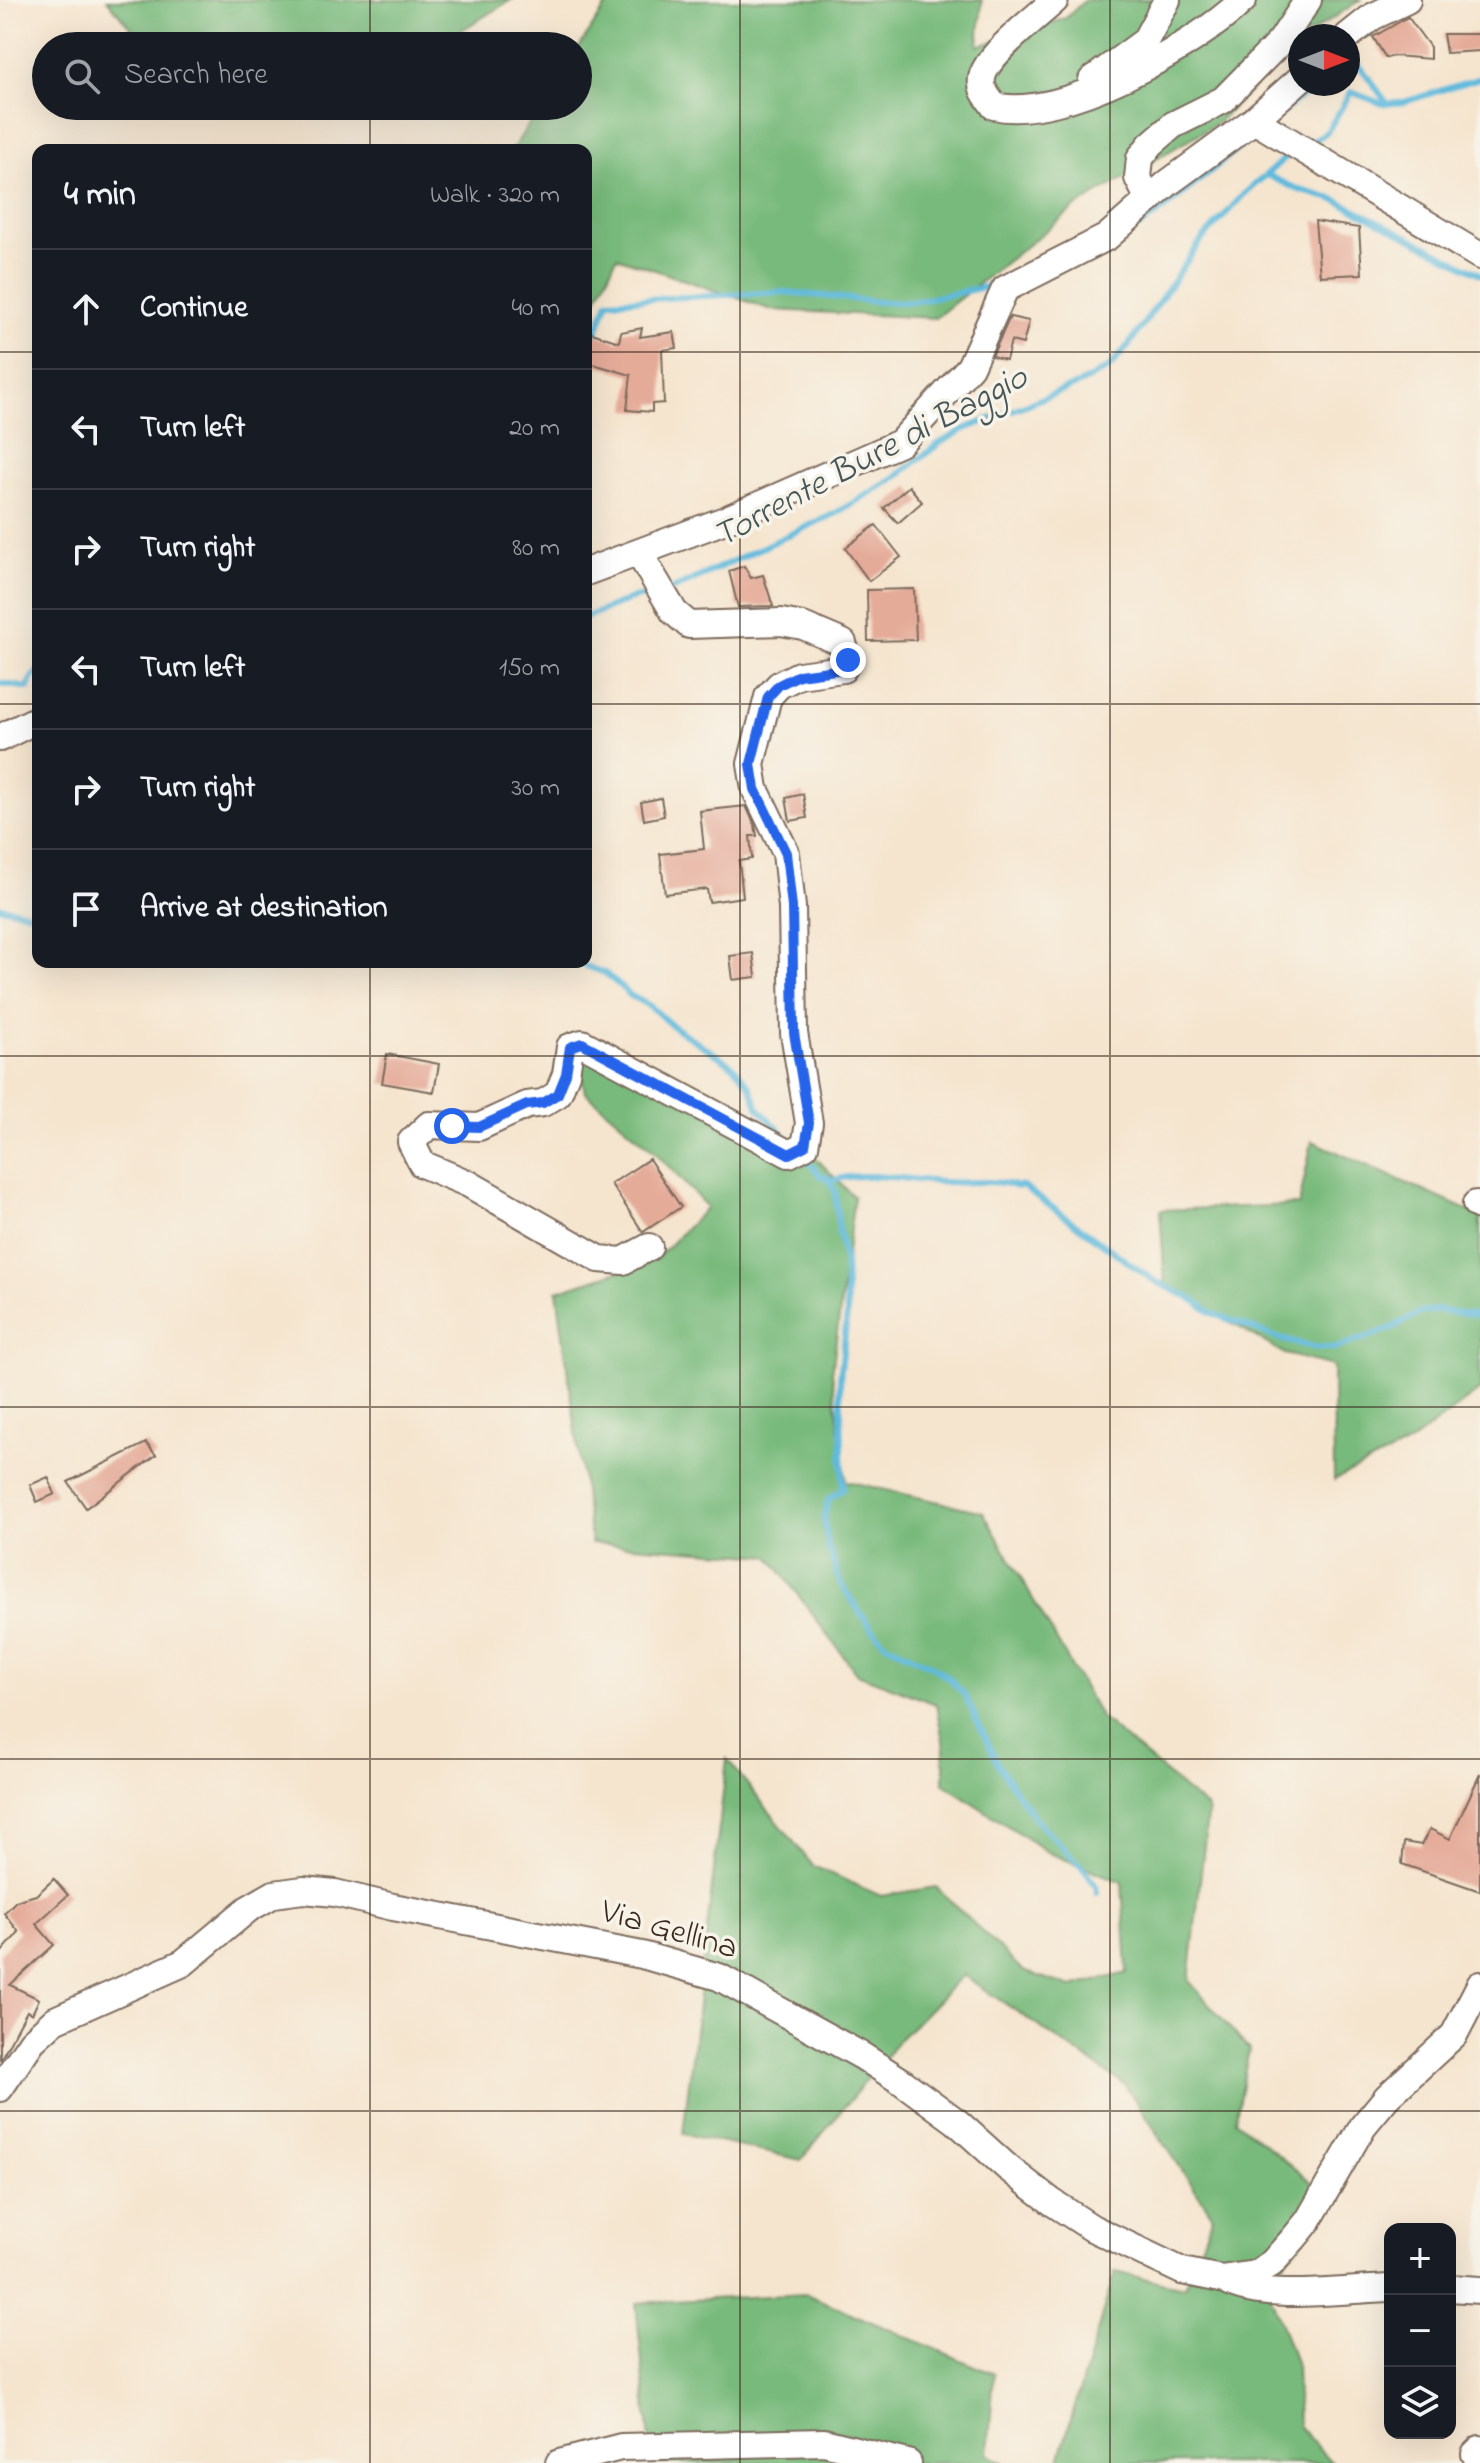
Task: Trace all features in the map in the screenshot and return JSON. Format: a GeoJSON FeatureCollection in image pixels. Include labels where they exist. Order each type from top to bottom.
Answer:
{"type":"FeatureCollection","features":[{"type":"Feature","properties":{"kind":"street"},"geometry":{"type":"LineString","coordinates":[[1055,0],[995,55],[982,76],[983,90],[994,106],[1011,110],[1051,104],[1135,74],[1193,40],[1243,0]]}},
{"type":"Feature","properties":{"kind":"street"},"geometry":{"type":"LineString","coordinates":[[1051,104],[1102,74],[1145,41],[1167,0]]}},
{"type":"Feature","properties":{"kind":"street"},"geometry":{"type":"LineString","coordinates":[[1149,200],[1138,178],[1140,158],[1151,144],[1173,125],[1223,100],[1281,41],[1308,0]]}},
{"type":"Feature","properties":{"kind":"street"},"geometry":{"type":"LineString","coordinates":[[1360,26],[1407,0]]}},
{"type":"Feature","properties":{"kind":"street"},"geometry":{"type":"LineString","coordinates":[[592,571],[643,559],[900,443],[970,367],[1005,289],[1107,237],[1168,183],[1264,126],[1288,95]]}},
{"type":"Feature","properties":{"kind":"street"},"geometry":{"type":"LineString","coordinates":[[1264,126],[1480,256]]}},
{"type":"Feature","properties":{"kind":"street"},"geometry":{"type":"LineString","coordinates":[[643,559],[682,621],[699,626],[781,622],[803,626],[843,643],[848,660],[843,669],[799,675],[779,685],[768,697],[751,764],[755,789],[786,853],[792,907],[794,1033],[809,1123],[805,1146],[789,1154],[582,1043],[570,1047],[566,1074],[558,1094],[543,1103],[527,1105],[479,1127],[429,1125],[411,1142],[422,1164],[469,1184],[599,1259],[623,1261],[649,1247]]}},
{"type":"Feature","properties":{"kind":"street"},"geometry":{"type":"LineString","coordinates":[[0,738],[32,722]]}},
{"type":"Feature","properties":{"kind":"street","name":"Via Gellina"},"geometry":{"type":"LineString","coordinates":[[0,2088],[32,2041],[55,2020],[183,1963],[248,1909],[274,1894],[303,1890],[335,1893],[642,1955],[719,1977],[901,2081],[957,2122],[1052,2202],[1092,2228],[1182,2271],[1221,2279],[1255,2274],[1272,2263],[1308,2221],[1363,2126],[1387,2097],[1454,2035],[1480,1985]]}},
{"type":"Feature","properties":{"kind":"street"},"geometry":{"type":"LineString","coordinates":[[1221,2279],[1240,2288],[1278,2292],[1384,2288]]}},
{"type":"Feature","properties":{"kind":"street"},"geometry":{"type":"LineString","coordinates":[[1456,2288],[1480,2290]]}},
{"type":"Feature","properties":{"kind":"street"},"geometry":{"type":"LineString","coordinates":[[559,2463],[621,2447],[824,2442],[908,2463]]}},
{"type":"Feature","properties":{"kind":"green space"},"geometry":{"type":"Polygon","coordinates":[[[107,0],[511,0],[459,32],[134,32],[107,0]]]}},
{"type":"Feature","properties":{"kind":"green space"},"geometry":{"type":"Polygon","coordinates":[[[610,0],[982,0],[978,46],[1066,18],[1085,0],[1360,0],[1324,24],[1288,24],[1288,54],[1217,123],[1077,206],[935,318],[772,310],[617,257],[592,309],[592,144],[516,144],[532,120],[592,120],[592,32],[589,32],[610,0]]]}},
{"type":"Feature","properties":{"kind":"green space"},"geometry":{"type":"Polygon","coordinates":[[[604,1052],[813,1155],[854,1197],[832,1373],[846,1481],[983,1512],[1101,1718],[1208,1809],[1189,1981],[1249,2050],[1235,2120],[1332,2199],[1267,2286],[1296,2365],[1298,2426],[1332,2463],[1058,2463],[1115,2272],[1184,2287],[1213,2216],[1125,2085],[963,1975],[900,2039],[801,2160],[683,2134],[727,1759],[813,1866],[881,1896],[936,1887],[1023,1971],[1072,1987],[1127,1973],[1122,1882],[1049,1853],[944,1784],[944,1746],[936,1704],[857,1674],[769,1556],[591,1543],[557,1291],[656,1259],[707,1207],[654,1151],[585,1092],[578,1058],[604,1052]]]}},
{"type":"Feature","properties":{"kind":"green space"},"geometry":{"type":"Polygon","coordinates":[[[1312,1141],[1480,1216],[1480,1390],[1408,1444],[1334,1480],[1333,1366],[1285,1354],[1165,1284],[1160,1210],[1299,1205],[1312,1141]]]}},
{"type":"Feature","properties":{"kind":"green space"},"geometry":{"type":"Polygon","coordinates":[[[806,2294],[994,2374],[988,2454],[1004,2463],[652,2463],[636,2303],[806,2294]]]}},
{"type":"Feature","properties":{"kind":"building"},"geometry":{"type":"Polygon","coordinates":[[[1408,17],[1430,47],[1430,59],[1386,58],[1373,37],[1408,17]]]}},
{"type":"Feature","properties":{"kind":"building"},"geometry":{"type":"Polygon","coordinates":[[[1443,34],[1480,34],[1480,51],[1446,53],[1443,34]]]}},
{"type":"Feature","properties":{"kind":"building"},"geometry":{"type":"Polygon","coordinates":[[[1315,221],[1359,228],[1362,274],[1320,276],[1315,221]]]}},
{"type":"Feature","properties":{"kind":"building"},"geometry":{"type":"Polygon","coordinates":[[[1010,317],[1029,321],[1023,344],[1011,341],[1006,360],[992,356],[1010,317]]]}},
{"type":"Feature","properties":{"kind":"building"},"geometry":{"type":"Polygon","coordinates":[[[642,328],[640,337],[674,332],[677,348],[662,350],[664,403],[652,404],[652,412],[627,410],[631,375],[592,364],[592,333],[619,342],[621,332],[642,328]]]}},
{"type":"Feature","properties":{"kind":"building"},"geometry":{"type":"Polygon","coordinates":[[[909,486],[922,502],[898,523],[884,508],[909,486]]]}},
{"type":"Feature","properties":{"kind":"building"},"geometry":{"type":"Polygon","coordinates":[[[876,525],[901,557],[869,581],[845,548],[876,525]]]}},
{"type":"Feature","properties":{"kind":"building"},"geometry":{"type":"Polygon","coordinates":[[[744,566],[751,578],[763,575],[773,606],[738,607],[729,571],[744,566]]]}},
{"type":"Feature","properties":{"kind":"building"},"geometry":{"type":"Polygon","coordinates":[[[914,589],[916,640],[868,641],[867,590],[914,589]]]}},
{"type":"Feature","properties":{"kind":"building"},"geometry":{"type":"Polygon","coordinates":[[[803,794],[807,818],[790,821],[786,798],[803,794]]]}},
{"type":"Feature","properties":{"kind":"building"},"geometry":{"type":"Polygon","coordinates":[[[661,798],[664,816],[644,820],[641,802],[661,798]]]}},
{"type":"Feature","properties":{"kind":"building"},"geometry":{"type":"Polygon","coordinates":[[[746,806],[757,836],[750,836],[752,859],[739,861],[743,897],[709,902],[707,889],[665,894],[660,854],[704,849],[700,811],[746,806]]]}},
{"type":"Feature","properties":{"kind":"building"},"geometry":{"type":"Polygon","coordinates":[[[753,953],[756,977],[733,980],[730,956],[753,953]]]}},
{"type":"Feature","properties":{"kind":"building"},"geometry":{"type":"Polygon","coordinates":[[[387,1054],[439,1064],[434,1092],[382,1083],[387,1054]]]}},
{"type":"Feature","properties":{"kind":"building"},"geometry":{"type":"Polygon","coordinates":[[[649,1159],[681,1207],[643,1232],[611,1184],[649,1159]]]}},
{"type":"Feature","properties":{"kind":"building"},"geometry":{"type":"Polygon","coordinates":[[[146,1443],[156,1455],[86,1508],[68,1482],[146,1443]]]}},
{"type":"Feature","properties":{"kind":"building"},"geometry":{"type":"Polygon","coordinates":[[[48,1477],[55,1494],[37,1502],[30,1485],[48,1477]]]}},
{"type":"Feature","properties":{"kind":"building"},"geometry":{"type":"Polygon","coordinates":[[[1480,1774],[1480,1891],[1402,1864],[1404,1842],[1421,1845],[1430,1829],[1450,1839],[1480,1774]]]}},
{"type":"Feature","properties":{"kind":"building"},"geometry":{"type":"Polygon","coordinates":[[[54,1879],[68,1895],[36,1924],[54,1945],[10,1985],[39,1999],[32,2014],[27,2011],[0,2060],[0,1954],[19,1932],[4,1913],[16,1901],[36,1895],[54,1879]]]}},
{"type":"Feature","properties":{"kind":"waterway"},"geometry":{"type":"LineString","coordinates":[[1360,66],[1387,103]]}},
{"type":"Feature","properties":{"kind":"waterway","name":"Torrente Bure di Baggio"},"geometry":{"type":"LineString","coordinates":[[1307,145],[1327,132],[1351,92],[1383,104],[1404,102],[1480,78]]}},
{"type":"Feature","properties":{"kind":"waterway"},"geometry":{"type":"LineString","coordinates":[[1280,114],[1303,96]]}},
{"type":"Feature","properties":{"kind":"waterway"},"geometry":{"type":"LineString","coordinates":[[1127,235],[1250,139]]}},
{"type":"Feature","properties":{"kind":"waterway","name":"Torrente Bure di Baggio"},"geometry":{"type":"LineString","coordinates":[[669,591],[836,513],[890,481],[940,443],[965,429],[1081,383],[1110,367],[1201,241],[1243,195],[1293,151]]}},
{"type":"Feature","properties":{"kind":"waterway"},"geometry":{"type":"LineString","coordinates":[[1267,175],[1299,190],[1336,200],[1480,274]]}},
{"type":"Feature","properties":{"kind":"waterway"},"geometry":{"type":"LineString","coordinates":[[594,339],[608,301],[784,292],[880,302],[912,302],[990,286]]}},
{"type":"Feature","properties":{"kind":"waterway","name":"Torrente Bure di Baggio"},"geometry":{"type":"LineString","coordinates":[[592,615],[634,598],[655,594]]}},
{"type":"Feature","properties":{"kind":"waterway"},"geometry":{"type":"LineString","coordinates":[[0,683],[28,688],[32,678]]}},
{"type":"Feature","properties":{"kind":"waterway","name":"Torrente Bure di Baggio"},"geometry":{"type":"LineString","coordinates":[[0,907],[32,914]]}},
{"type":"Feature","properties":{"kind":"waterway"},"geometry":{"type":"LineString","coordinates":[[591,968],[605,973],[671,1025],[732,1065],[750,1086],[759,1109],[793,1144]]}},
{"type":"Feature","properties":{"kind":"waterway"},"geometry":{"type":"LineString","coordinates":[[803,1156],[821,1176],[827,1177],[835,1191],[845,1262],[847,1315],[840,1378],[843,1489],[828,1500],[824,1519],[828,1545],[840,1583],[886,1644],[932,1666],[964,1694],[999,1766],[1035,1819],[1082,1867],[1096,1886],[1097,1893]]}},
{"type":"Feature","properties":{"kind":"waterway"},"geometry":{"type":"LineString","coordinates":[[829,1181],[871,1176],[1021,1185],[1153,1280],[1194,1300],[1212,1313],[1283,1340],[1318,1348],[1336,1348],[1390,1329],[1419,1313],[1437,1310],[1480,1316]]}},
{"type":"Feature","properties":{"kind":"route"},"geometry":{"type":"LineString","coordinates":[[452,1126],[479,1127],[527,1105],[543,1103],[558,1094],[566,1074],[570,1047],[582,1043],[789,1154],[805,1146],[809,1123],[794,1033],[792,907],[786,853],[755,789],[751,764],[768,697],[779,685],[799,675],[843,669],[848,660]]}}]}
